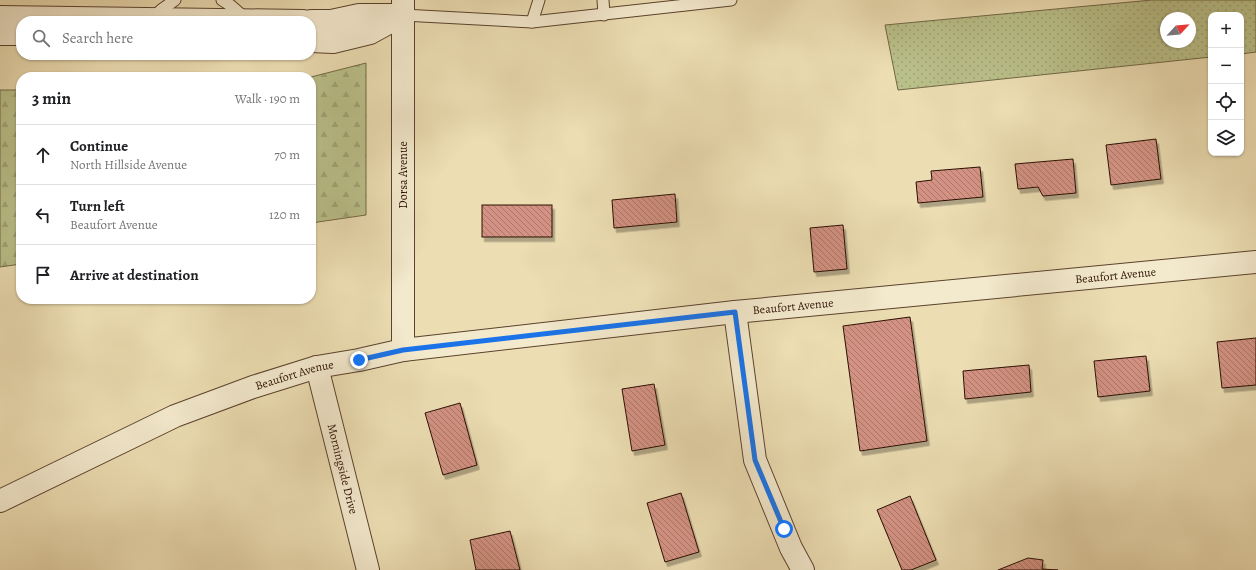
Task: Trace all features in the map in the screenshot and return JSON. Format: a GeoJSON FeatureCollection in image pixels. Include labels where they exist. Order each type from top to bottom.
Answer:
{"type":"FeatureCollection","features":[{"type":"Feature","properties":{"kind":"street"},"geometry":{"type":"LineString","coordinates":[[316,21],[331,21],[403,7]]}},
{"type":"Feature","properties":{"kind":"street"},"geometry":{"type":"LineString","coordinates":[[316,41],[333,42],[370,33],[403,7]]}},
{"type":"Feature","properties":{"kind":"street","name":"Dorsa Avenue"},"geometry":{"type":"LineString","coordinates":[[403,7],[403,350]]}},
{"type":"Feature","properties":{"kind":"street"},"geometry":{"type":"LineString","coordinates":[[0,17],[16,17]]}},
{"type":"Feature","properties":{"kind":"street"},"geometry":{"type":"LineString","coordinates":[[0,34],[16,34]]}},
{"type":"Feature","properties":{"kind":"street","name":"Beaufort Avenue"},"geometry":{"type":"LineString","coordinates":[[0,501],[175,416],[253,387],[317,367],[359,360],[403,350],[735,312],[1256,262]]}},
{"type":"Feature","properties":{"kind":"street"},"geometry":{"type":"LineString","coordinates":[[735,312],[755,460],[791,548],[803,570]]}},
{"type":"Feature","properties":{"kind":"street","name":"Morningside Drive"},"geometry":{"type":"LineString","coordinates":[[317,367],[368,570]]}},
{"type":"Feature","properties":{"kind":"lane"},"geometry":{"type":"LineString","coordinates":[[153,16],[175,0]]}},
{"type":"Feature","properties":{"kind":"lane"},"geometry":{"type":"LineString","coordinates":[[222,0],[242,16]]}},
{"type":"Feature","properties":{"kind":"lane"},"geometry":{"type":"LineString","coordinates":[[532,22],[539,0]]}},
{"type":"Feature","properties":{"kind":"lane"},"geometry":{"type":"LineString","coordinates":[[603,0],[604,15]]}},
{"type":"Feature","properties":{"kind":"lane"},"geometry":{"type":"LineString","coordinates":[[403,7],[532,22],[604,15],[665,4],[731,0]]}},
{"type":"Feature","properties":{"kind":"green space"},"geometry":{"type":"Polygon","coordinates":[[[1152,0],[1256,0],[1256,52],[1244,54],[1244,12],[1208,12],[1208,57],[898,90],[885,25],[1152,0]]]}},
{"type":"Feature","properties":{"kind":"green space"},"geometry":{"type":"Polygon","coordinates":[[[366,63],[366,215],[316,222],[316,76],[366,63]]]}},
{"type":"Feature","properties":{"kind":"green space"},"geometry":{"type":"Polygon","coordinates":[[[0,90],[16,90],[16,265],[0,267],[0,90]]]}},
{"type":"Feature","properties":{"kind":"building"},"geometry":{"type":"Polygon","coordinates":[[[1156,139],[1161,179],[1111,185],[1106,145],[1156,139]]]}},
{"type":"Feature","properties":{"kind":"building"},"geometry":{"type":"Polygon","coordinates":[[[1073,159],[1076,193],[1043,196],[1038,187],[1018,189],[1015,164],[1073,159]]]}},
{"type":"Feature","properties":{"kind":"building"},"geometry":{"type":"Polygon","coordinates":[[[980,167],[983,197],[918,203],[916,182],[932,180],[931,171],[980,167]]]}},
{"type":"Feature","properties":{"kind":"building"},"geometry":{"type":"Polygon","coordinates":[[[675,194],[677,222],[614,228],[612,200],[675,194]]]}},
{"type":"Feature","properties":{"kind":"building"},"geometry":{"type":"Polygon","coordinates":[[[482,205],[552,205],[552,237],[482,237],[482,205]]]}},
{"type":"Feature","properties":{"kind":"building"},"geometry":{"type":"Polygon","coordinates":[[[843,225],[847,269],[814,272],[810,228],[843,225]]]}},
{"type":"Feature","properties":{"kind":"building"},"geometry":{"type":"Polygon","coordinates":[[[910,317],[927,441],[860,451],[843,326],[910,317]]]}},
{"type":"Feature","properties":{"kind":"building"},"geometry":{"type":"Polygon","coordinates":[[[1256,338],[1256,385],[1222,388],[1217,342],[1256,338]]]}},
{"type":"Feature","properties":{"kind":"building"},"geometry":{"type":"Polygon","coordinates":[[[1146,356],[1150,391],[1098,397],[1094,361],[1146,356]]]}},
{"type":"Feature","properties":{"kind":"building"},"geometry":{"type":"Polygon","coordinates":[[[1029,365],[1031,392],[965,399],[963,371],[1029,365]]]}},
{"type":"Feature","properties":{"kind":"building"},"geometry":{"type":"Polygon","coordinates":[[[654,384],[665,445],[632,451],[622,389],[654,384]]]}},
{"type":"Feature","properties":{"kind":"building"},"geometry":{"type":"Polygon","coordinates":[[[460,403],[477,465],[443,475],[425,413],[460,403]]]}},
{"type":"Feature","properties":{"kind":"building"},"geometry":{"type":"Polygon","coordinates":[[[681,493],[699,552],[665,562],[647,503],[681,493]]]}},
{"type":"Feature","properties":{"kind":"building"},"geometry":{"type":"Polygon","coordinates":[[[910,496],[936,560],[911,570],[902,570],[877,510],[910,496]]]}},
{"type":"Feature","properties":{"kind":"building"},"geometry":{"type":"Polygon","coordinates":[[[510,531],[520,570],[476,570],[470,540],[510,531]]]}},
{"type":"Feature","properties":{"kind":"building"},"geometry":{"type":"Polygon","coordinates":[[[1028,558],[1043,560],[1042,569],[1058,570],[998,570],[1028,558]]]}},
{"type":"Feature","properties":{"kind":"route"},"geometry":{"type":"LineString","coordinates":[[359,360],[403,350],[735,312],[755,460],[784,529]]}}]}
